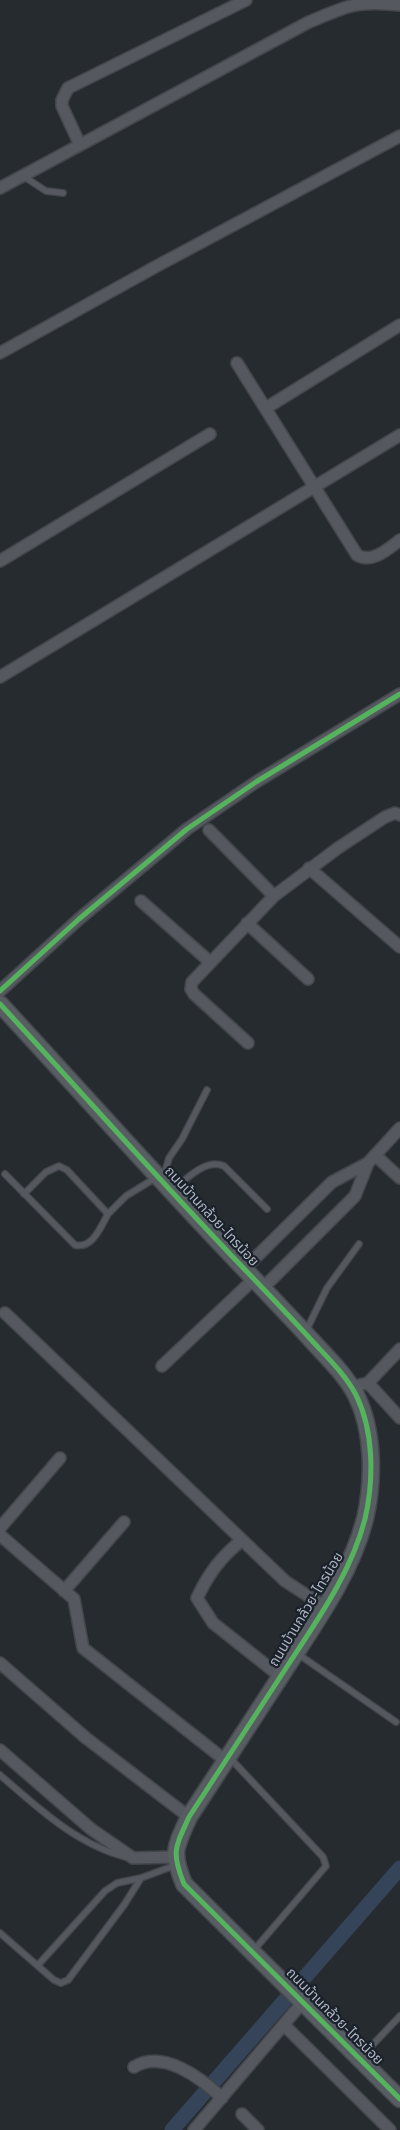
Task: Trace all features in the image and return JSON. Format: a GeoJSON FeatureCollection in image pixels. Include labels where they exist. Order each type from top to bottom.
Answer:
{"type":"FeatureCollection","features":[{"type":"Feature","properties":{"kind":"street"},"geometry":{"type":"LineString","coordinates":[[80,145],[62,106],[62,100],[68,88],[246,0]]}},
{"type":"Feature","properties":{"kind":"street"},"geometry":{"type":"LineString","coordinates":[[0,188],[243,57],[346,6],[359,3],[400,5]]}},
{"type":"Feature","properties":{"kind":"street"},"geometry":{"type":"LineString","coordinates":[[0,354],[155,267],[400,136]]}},
{"type":"Feature","properties":{"kind":"street"},"geometry":{"type":"LineString","coordinates":[[266,408],[400,325]]}},
{"type":"Feature","properties":{"kind":"street"},"geometry":{"type":"LineString","coordinates":[[237,363],[357,555],[362,558],[372,558],[400,540]]}},
{"type":"Feature","properties":{"kind":"street"},"geometry":{"type":"LineString","coordinates":[[0,561],[210,434]]}},
{"type":"Feature","properties":{"kind":"street"},"geometry":{"type":"LineString","coordinates":[[0,677],[400,435]]}},
{"type":"Feature","properties":{"kind":"street"},"geometry":{"type":"LineString","coordinates":[[0,991],[79,919],[187,829],[231,797],[400,694]]}},
{"type":"Feature","properties":{"kind":"street"},"geometry":{"type":"LineString","coordinates":[[248,1043],[192,991],[192,982],[274,896],[310,868],[385,817],[395,813],[400,815]]}},
{"type":"Feature","properties":{"kind":"street"},"geometry":{"type":"LineString","coordinates":[[209,830],[274,896]]}},
{"type":"Feature","properties":{"kind":"street"},"geometry":{"type":"LineString","coordinates":[[310,868],[400,948]]}},
{"type":"Feature","properties":{"kind":"street"},"geometry":{"type":"LineString","coordinates":[[141,901],[210,962]]}},
{"type":"Feature","properties":{"kind":"street"},"geometry":{"type":"LineString","coordinates":[[247,923],[308,979]]}},
{"type":"Feature","properties":{"kind":"street","name":"ถนนบ้านกล้วย-ไทรน้อย"},"geometry":{"type":"LineString","coordinates":[[0,1004],[305,1333],[350,1386],[362,1410],[368,1435],[371,1462],[370,1489],[365,1518],[356,1549],[344,1576],[325,1607],[189,1817],[179,1839],[175,1861],[184,1884],[400,2099]]}},
{"type":"Feature","properties":{"kind":"street"},"geometry":{"type":"LineString","coordinates":[[162,1366],[254,1278],[355,1196],[372,1159],[400,1128]]}},
{"type":"Feature","properties":{"kind":"street"},"geometry":{"type":"LineString","coordinates":[[372,1159],[400,1178]]}},
{"type":"Feature","properties":{"kind":"street"},"geometry":{"type":"LineString","coordinates":[[254,1278],[332,1182],[372,1159]]}},
{"type":"Feature","properties":{"kind":"street"},"geometry":{"type":"LineString","coordinates":[[5,1313],[286,1581],[325,1607]]}},
{"type":"Feature","properties":{"kind":"street"},"geometry":{"type":"LineString","coordinates":[[350,1386],[368,1383],[400,1349]]}},
{"type":"Feature","properties":{"kind":"street"},"geometry":{"type":"LineString","coordinates":[[368,1383],[400,1418]]}},
{"type":"Feature","properties":{"kind":"street"},"geometry":{"type":"LineString","coordinates":[[60,1458],[1,1536],[74,1600],[83,1648],[227,1759]]}},
{"type":"Feature","properties":{"kind":"street"},"geometry":{"type":"LineString","coordinates":[[64,1591],[124,1522]]}},
{"type":"Feature","properties":{"kind":"street"},"geometry":{"type":"LineString","coordinates":[[242,1540],[223,1556],[212,1569],[197,1598],[213,1624],[281,1677]]}},
{"type":"Feature","properties":{"kind":"street"},"geometry":{"type":"LineString","coordinates":[[0,1663],[86,1738],[189,1817]]}},
{"type":"Feature","properties":{"kind":"street"},"geometry":{"type":"LineString","coordinates":[[0,1750],[91,1829],[133,1858],[175,1861]]}},
{"type":"Feature","properties":{"kind":"street"},"geometry":{"type":"LineString","coordinates":[[194,2130],[219,2095],[284,2025],[301,2002]]}},
{"type":"Feature","properties":{"kind":"street"},"geometry":{"type":"LineString","coordinates":[[284,2025],[390,2130]]}},
{"type":"Feature","properties":{"kind":"street"},"geometry":{"type":"LineString","coordinates":[[134,2067],[142,2062],[162,2061],[198,2077],[219,2095]]}},
{"type":"Feature","properties":{"kind":"street"},"geometry":{"type":"LineString","coordinates":[[242,2114],[258,2130]]}},
{"type":"Feature","properties":{"kind":"lane"},"geometry":{"type":"LineString","coordinates":[[23,176],[46,191],[53,194],[63,194]]}},
{"type":"Feature","properties":{"kind":"lane"},"geometry":{"type":"LineString","coordinates":[[164,1183],[169,1158],[182,1139],[207,1090]]}},
{"type":"Feature","properties":{"kind":"lane"},"geometry":{"type":"LineString","coordinates":[[5,1174],[75,1246],[86,1245],[92,1240],[108,1214],[126,1196],[164,1183],[203,1166],[219,1164],[224,1166],[267,1209]]}},
{"type":"Feature","properties":{"kind":"lane"},"geometry":{"type":"LineString","coordinates":[[24,1194],[46,1172],[58,1166],[67,1170],[108,1214]]}},
{"type":"Feature","properties":{"kind":"lane"},"geometry":{"type":"LineString","coordinates":[[305,1333],[327,1288],[359,1244]]}},
{"type":"Feature","properties":{"kind":"lane"},"geometry":{"type":"LineString","coordinates":[[296,1653],[396,1722]]}},
{"type":"Feature","properties":{"kind":"lane"},"geometry":{"type":"LineString","coordinates":[[227,1759],[323,1857],[326,1866],[252,1952]]}},
{"type":"Feature","properties":{"kind":"lane"},"geometry":{"type":"LineString","coordinates":[[0,1775],[34,1804],[76,1835],[109,1853],[133,1858]]}},
{"type":"Feature","properties":{"kind":"lane"},"geometry":{"type":"LineString","coordinates":[[38,1965],[105,1891],[117,1883],[140,1878],[175,1861]]}},
{"type":"Feature","properties":{"kind":"lane"},"geometry":{"type":"LineString","coordinates":[[0,1933],[54,1980],[61,1983],[68,1980],[124,1905],[140,1878]]}},
{"type":"Feature","properties":{"kind":"lane"},"geometry":{"type":"LineString","coordinates":[[359,2059],[400,2016]]}},
{"type":"Feature","properties":{"kind":"waterway"},"geometry":{"type":"LineString","coordinates":[[172,2130],[400,1868]]}},
{"type":"Feature","properties":{"kind":"cycle path"},"geometry":{"type":"LineString","coordinates":[[0,991],[79,919],[187,829],[256,782],[400,694]]}},
{"type":"Feature","properties":{"kind":"cycle path"},"geometry":{"type":"LineString","coordinates":[[0,1004],[332,1362],[352,1388],[362,1409],[369,1440],[371,1472],[368,1504],[359,1539],[342,1577],[322,1613],[189,1817],[180,1836],[176,1857],[184,1884],[400,2099]]}}]}
